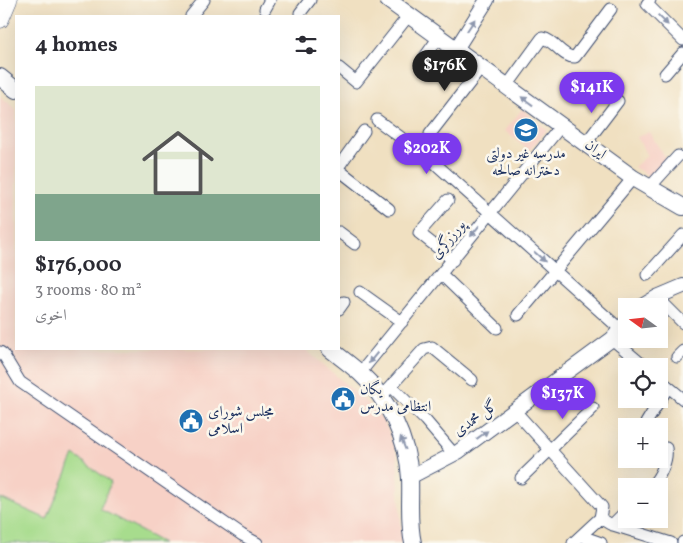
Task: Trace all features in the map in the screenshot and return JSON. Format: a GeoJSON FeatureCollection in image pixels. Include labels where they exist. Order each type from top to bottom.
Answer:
{"type":"FeatureCollection","features":[{"type":"Feature","properties":{"kind":"main road"},"geometry":{"type":"LineString","coordinates":[[0,19],[8,0]]}},
{"type":"Feature","properties":{"kind":"main road","name":"ایران"},"geometry":{"type":"LineString","coordinates":[[388,0],[633,178],[683,207]]}},
{"type":"Feature","properties":{"kind":"main road"},"geometry":{"type":"LineString","coordinates":[[0,77],[15,89]]}},
{"type":"Feature","properties":{"kind":"main road"},"geometry":{"type":"LineString","coordinates":[[331,350],[386,392],[394,422],[407,455],[413,543]]}},
{"type":"Feature","properties":{"kind":"street"},"geometry":{"type":"LineString","coordinates":[[192,15],[204,0]]}},
{"type":"Feature","properties":{"kind":"street"},"geometry":{"type":"LineString","coordinates":[[300,12],[310,0]]}},
{"type":"Feature","properties":{"kind":"street"},"geometry":{"type":"LineString","coordinates":[[456,49],[487,0]]}},
{"type":"Feature","properties":{"kind":"street"},"geometry":{"type":"LineString","coordinates":[[650,0],[647,4],[683,40]]}},
{"type":"Feature","properties":{"kind":"street"},"geometry":{"type":"LineString","coordinates":[[507,86],[542,38],[548,40],[569,57],[576,57],[611,9]]}},
{"type":"Feature","properties":{"kind":"street"},"geometry":{"type":"LineString","coordinates":[[340,69],[356,82],[409,15]]}},
{"type":"Feature","properties":{"kind":"street"},"geometry":{"type":"LineString","coordinates":[[424,58],[439,37]]}},
{"type":"Feature","properties":{"kind":"street"},"geometry":{"type":"LineString","coordinates":[[665,74],[683,53]]}},
{"type":"Feature","properties":{"kind":"street"},"geometry":{"type":"LineString","coordinates":[[430,134],[482,67]]}},
{"type":"Feature","properties":{"kind":"street"},"geometry":{"type":"LineString","coordinates":[[586,143],[618,101]]}},
{"type":"Feature","properties":{"kind":"street"},"geometry":{"type":"LineString","coordinates":[[378,120],[430,159],[618,329]]}},
{"type":"Feature","properties":{"kind":"street","name":"پورزرگری"},"geometry":{"type":"LineString","coordinates":[[360,373],[561,126]]}},
{"type":"Feature","properties":{"kind":"street"},"geometry":{"type":"LineString","coordinates":[[340,165],[364,131]]}},
{"type":"Feature","properties":{"kind":"street"},"geometry":{"type":"LineString","coordinates":[[649,188],[678,156]]}},
{"type":"Feature","properties":{"kind":"street"},"geometry":{"type":"LineString","coordinates":[[340,171],[390,208]]}},
{"type":"Feature","properties":{"kind":"street"},"geometry":{"type":"LineString","coordinates":[[518,315],[633,178]]}},
{"type":"Feature","properties":{"kind":"street"},"geometry":{"type":"LineString","coordinates":[[448,200],[419,233],[452,260]]}},
{"type":"Feature","properties":{"kind":"street"},"geometry":{"type":"LineString","coordinates":[[340,233],[355,244]]}},
{"type":"Feature","properties":{"kind":"street"},"geometry":{"type":"LineString","coordinates":[[647,275],[683,235]]}},
{"type":"Feature","properties":{"kind":"street"},"geometry":{"type":"LineString","coordinates":[[441,274],[497,328]]}},
{"type":"Feature","properties":{"kind":"street"},"geometry":{"type":"LineString","coordinates":[[654,298],[683,286]]}},
{"type":"Feature","properties":{"kind":"street"},"geometry":{"type":"LineString","coordinates":[[360,292],[402,322]]}},
{"type":"Feature","properties":{"kind":"street"},"geometry":{"type":"LineString","coordinates":[[657,296],[683,323]]}},
{"type":"Feature","properties":{"kind":"street","name":"گل محمدی"},"geometry":{"type":"LineString","coordinates":[[410,477],[454,454],[515,411],[618,331]]}},
{"type":"Feature","properties":{"kind":"street"},"geometry":{"type":"LineString","coordinates":[[454,454],[426,420],[386,392],[424,349],[430,347],[472,380]]}},
{"type":"Feature","properties":{"kind":"street"},"geometry":{"type":"LineString","coordinates":[[0,352],[20,382],[242,535],[257,543]]}},
{"type":"Feature","properties":{"kind":"street"},"geometry":{"type":"LineString","coordinates":[[668,388],[683,399]]}},
{"type":"Feature","properties":{"kind":"street"},"geometry":{"type":"LineString","coordinates":[[521,478],[593,408]]}},
{"type":"Feature","properties":{"kind":"street"},"geometry":{"type":"LineString","coordinates":[[515,411],[602,507],[600,518],[577,539]]}},
{"type":"Feature","properties":{"kind":"street"},"geometry":{"type":"LineString","coordinates":[[600,518],[612,525],[671,543]]}},
{"type":"Feature","properties":{"kind":"street"},"geometry":{"type":"LineString","coordinates":[[612,525],[618,519]]}},
{"type":"Feature","properties":{"kind":"street"},"geometry":{"type":"LineString","coordinates":[[577,539],[601,543]]}},
{"type":"Feature","properties":{"kind":"shaded area","name":"مجلس شورای اسلامی"},"geometry":{"type":"Polygon","coordinates":[[[0,96],[15,108],[15,350],[306,350],[377,411],[388,430],[397,455],[402,543],[0,543],[0,96]]]}},
{"type":"Feature","properties":{"kind":"shaded area","name":"مدرسه غیر دولتی دخترانه صالحه"},"geometry":{"type":"Polygon","coordinates":[[[522,109],[547,130],[529,151],[505,131],[522,109]]]}},
{"type":"Feature","properties":{"kind":"shaded area"},"geometry":{"type":"Polygon","coordinates":[[[649,132],[667,160],[650,177],[634,167],[647,156],[637,137],[649,132]]]}},
{"type":"Feature","properties":{"kind":"green space"},"geometry":{"type":"Polygon","coordinates":[[[74,455],[111,482],[100,509],[163,543],[0,543],[0,498],[47,519],[74,455]]]}},
{"type":"Feature","properties":{"kind":"place","name":"مدرسه غیر دولتی دخترانه صالحه"},"geometry":{"type":"Point","coordinates":[526,130]}},
{"type":"Feature","properties":{"kind":"place","name":"یگان انتظامی مدرس"},"geometry":{"type":"Point","coordinates":[343,399]}},
{"type":"Feature","properties":{"kind":"place","name":"مجلس شورای اسلامی"},"geometry":{"type":"Point","coordinates":[191,421]}}]}
